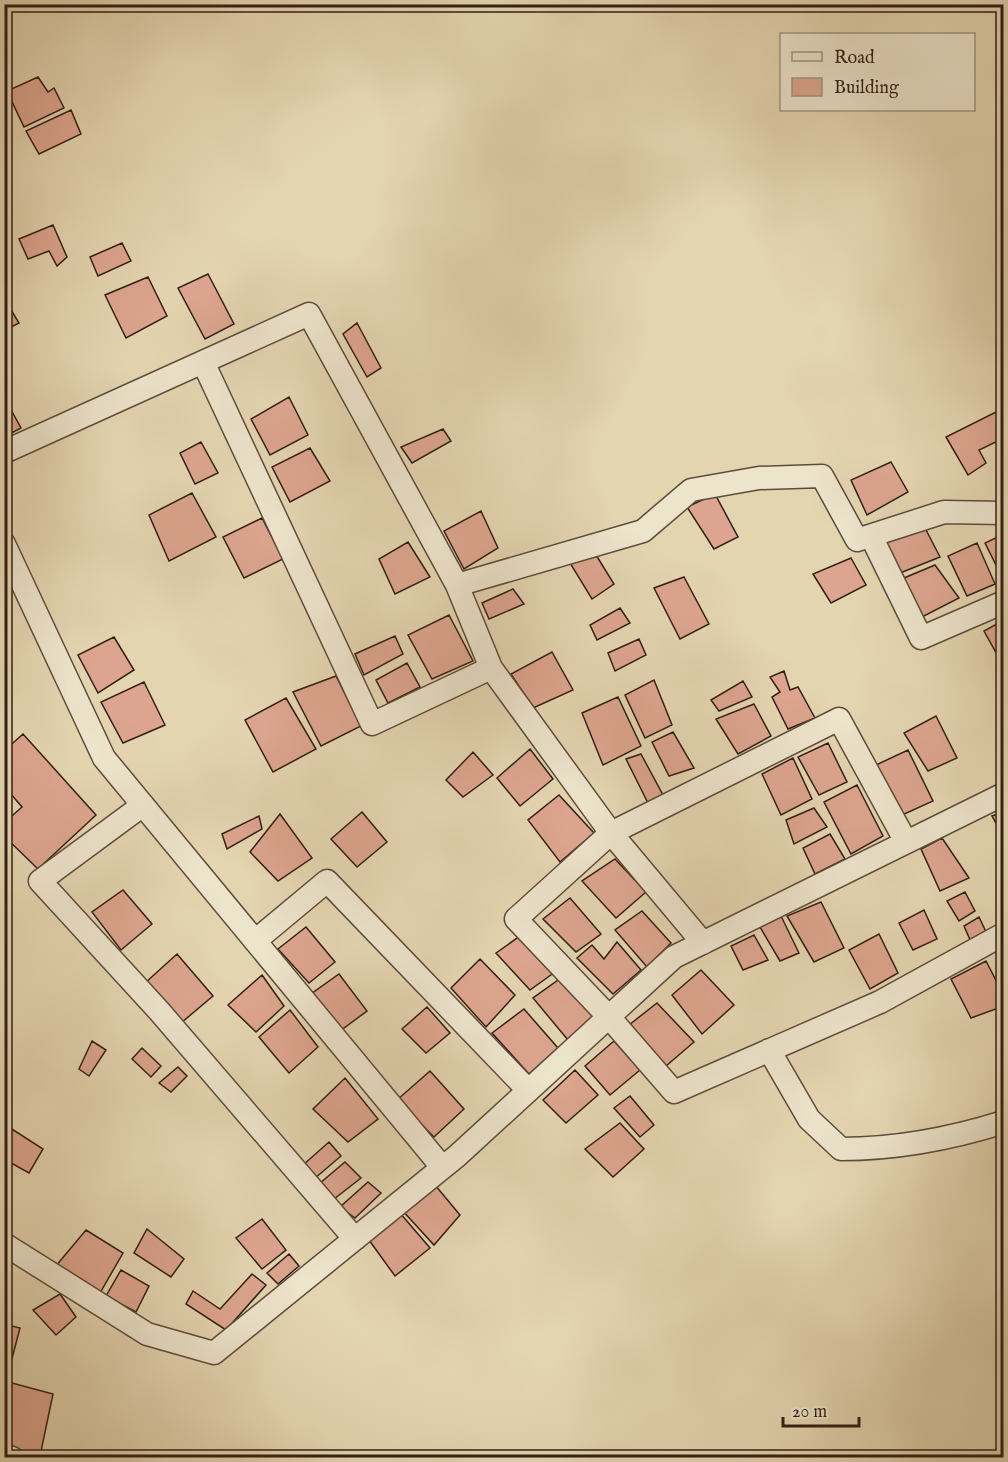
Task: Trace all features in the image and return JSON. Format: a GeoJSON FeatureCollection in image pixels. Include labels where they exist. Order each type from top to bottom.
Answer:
{"type":"FeatureCollection","features":[{"type":"Feature","properties":{"kind":"street"},"geometry":{"type":"LineString","coordinates":[[4,452],[309,314],[457,585],[491,668],[610,833],[703,942]]}},
{"type":"Feature","properties":{"kind":"street"},"geometry":{"type":"LineString","coordinates":[[203,362],[372,724],[491,668]]}},
{"type":"Feature","properties":{"kind":"street"},"geometry":{"type":"LineString","coordinates":[[457,585],[643,531],[691,490],[759,478],[822,476],[857,540],[944,512],[1004,513]]}},
{"type":"Feature","properties":{"kind":"street"},"geometry":{"type":"LineString","coordinates":[[870,536],[921,638],[1004,602]]}},
{"type":"Feature","properties":{"kind":"street"},"geometry":{"type":"LineString","coordinates":[[4,544],[104,758],[442,1167]]}},
{"type":"Feature","properties":{"kind":"street"},"geometry":{"type":"LineString","coordinates":[[906,842],[839,719],[610,833],[516,919],[609,1017],[674,1092],[880,1002],[1004,934]]}},
{"type":"Feature","properties":{"kind":"street"},"geometry":{"type":"LineString","coordinates":[[4,1244],[147,1334],[214,1353],[442,1167],[674,957],[1004,794]]}},
{"type":"Feature","properties":{"kind":"street"},"geometry":{"type":"LineString","coordinates":[[143,805],[40,880],[160,1012],[355,1239]]}},
{"type":"Feature","properties":{"kind":"street"},"geometry":{"type":"LineString","coordinates":[[255,941],[327,881],[528,1090]]}},
{"type":"Feature","properties":{"kind":"street"},"geometry":{"type":"LineString","coordinates":[[769,1050],[809,1119],[841,1149],[869,1149],[961,1134],[1004,1122]]}},
{"type":"Feature","properties":{"kind":"street"},"geometry":{"type":"LineString","coordinates":[[4,1455],[12,1458]]}},
{"type":"Feature","properties":{"kind":"building"},"geometry":{"type":"Polygon","coordinates":[[[38,77],[48,92],[54,88],[64,108],[24,127],[7,91],[38,77]]]}},
{"type":"Feature","properties":{"kind":"building"},"geometry":{"type":"Polygon","coordinates":[[[71,110],[81,134],[39,154],[26,131],[71,110]]]}},
{"type":"Feature","properties":{"kind":"building"},"geometry":{"type":"Polygon","coordinates":[[[53,225],[67,257],[57,266],[49,251],[28,259],[19,239],[53,225]]]}},
{"type":"Feature","properties":{"kind":"building"},"geometry":{"type":"Polygon","coordinates":[[[122,243],[131,261],[98,276],[90,257],[122,243]]]}},
{"type":"Feature","properties":{"kind":"building"},"geometry":{"type":"Polygon","coordinates":[[[208,274],[234,324],[205,339],[178,288],[208,274]]]}},
{"type":"Feature","properties":{"kind":"building"},"geometry":{"type":"Polygon","coordinates":[[[148,277],[167,316],[126,338],[105,295],[148,277]]]}},
{"type":"Feature","properties":{"kind":"building"},"geometry":{"type":"Polygon","coordinates":[[[11,310],[19,323],[4,331],[4,313],[11,310]]]}},
{"type":"Feature","properties":{"kind":"building"},"geometry":{"type":"Polygon","coordinates":[[[357,323],[381,368],[367,377],[343,334],[357,323]]]}},
{"type":"Feature","properties":{"kind":"building"},"geometry":{"type":"Polygon","coordinates":[[[4,397],[21,428],[4,437],[4,397]]]}},
{"type":"Feature","properties":{"kind":"building"},"geometry":{"type":"Polygon","coordinates":[[[289,397],[308,435],[270,455],[251,419],[289,397]]]}},
{"type":"Feature","properties":{"kind":"building"},"geometry":{"type":"Polygon","coordinates":[[[1004,408],[1004,438],[979,450],[986,463],[968,475],[946,437],[1004,408]]]}},
{"type":"Feature","properties":{"kind":"building"},"geometry":{"type":"Polygon","coordinates":[[[443,429],[451,441],[412,463],[401,447],[443,429]]]}},
{"type":"Feature","properties":{"kind":"building"},"geometry":{"type":"Polygon","coordinates":[[[201,442],[218,473],[195,484],[180,453],[201,442]]]}},
{"type":"Feature","properties":{"kind":"building"},"geometry":{"type":"Polygon","coordinates":[[[310,448],[330,481],[290,502],[272,467],[310,448]]]}},
{"type":"Feature","properties":{"kind":"building"},"geometry":{"type":"Polygon","coordinates":[[[891,462],[908,492],[867,515],[851,480],[891,462]]]}},
{"type":"Feature","properties":{"kind":"building"},"geometry":{"type":"Polygon","coordinates":[[[192,493],[216,537],[169,561],[149,515],[192,493]]]}},
{"type":"Feature","properties":{"kind":"building"},"geometry":{"type":"Polygon","coordinates":[[[715,494],[738,537],[714,549],[687,507],[715,494]]]}},
{"type":"Feature","properties":{"kind":"building"},"geometry":{"type":"Polygon","coordinates":[[[481,511],[498,548],[464,569],[444,531],[481,511]]]}},
{"type":"Feature","properties":{"kind":"building"},"geometry":{"type":"Polygon","coordinates":[[[262,518],[283,559],[244,578],[223,537],[262,518]]]}},
{"type":"Feature","properties":{"kind":"building"},"geometry":{"type":"Polygon","coordinates":[[[924,526],[940,557],[900,573],[885,539],[924,526]]]}},
{"type":"Feature","properties":{"kind":"building"},"geometry":{"type":"Polygon","coordinates":[[[1004,534],[1004,581],[985,543],[1004,534]]]}},
{"type":"Feature","properties":{"kind":"building"},"geometry":{"type":"Polygon","coordinates":[[[408,542],[430,577],[395,594],[379,559],[408,542]]]}},
{"type":"Feature","properties":{"kind":"building"},"geometry":{"type":"Polygon","coordinates":[[[977,543],[995,584],[967,596],[948,556],[977,543]]]}},
{"type":"Feature","properties":{"kind":"building"},"geometry":{"type":"Polygon","coordinates":[[[596,555],[614,584],[592,599],[570,563],[596,555]]]}},
{"type":"Feature","properties":{"kind":"building"},"geometry":{"type":"Polygon","coordinates":[[[851,558],[866,585],[831,603],[813,574],[851,558]]]}},
{"type":"Feature","properties":{"kind":"building"},"geometry":{"type":"Polygon","coordinates":[[[935,565],[959,598],[922,617],[904,578],[935,565]]]}},
{"type":"Feature","properties":{"kind":"building"},"geometry":{"type":"Polygon","coordinates":[[[684,577],[709,624],[680,639],[654,588],[684,577]]]}},
{"type":"Feature","properties":{"kind":"building"},"geometry":{"type":"Polygon","coordinates":[[[513,589],[524,604],[489,619],[482,603],[513,589]]]}},
{"type":"Feature","properties":{"kind":"building"},"geometry":{"type":"Polygon","coordinates":[[[620,608],[630,623],[597,640],[590,625],[620,608]]]}},
{"type":"Feature","properties":{"kind":"building"},"geometry":{"type":"Polygon","coordinates":[[[449,615],[473,661],[432,679],[408,635],[449,615]]]}},
{"type":"Feature","properties":{"kind":"building"},"geometry":{"type":"Polygon","coordinates":[[[1004,620],[1004,667],[984,631],[1004,620]]]}},
{"type":"Feature","properties":{"kind":"building"},"geometry":{"type":"Polygon","coordinates":[[[4,628],[11,641],[4,645],[4,628]]]}},
{"type":"Feature","properties":{"kind":"building"},"geometry":{"type":"Polygon","coordinates":[[[395,636],[403,654],[364,675],[355,654],[395,636]]]}},
{"type":"Feature","properties":{"kind":"building"},"geometry":{"type":"Polygon","coordinates":[[[114,637],[134,670],[98,693],[78,655],[114,637]]]}},
{"type":"Feature","properties":{"kind":"building"},"geometry":{"type":"Polygon","coordinates":[[[639,639],[646,655],[615,671],[608,653],[639,639]]]}},
{"type":"Feature","properties":{"kind":"building"},"geometry":{"type":"Polygon","coordinates":[[[552,652],[573,690],[533,708],[511,674],[552,652]]]}},
{"type":"Feature","properties":{"kind":"building"},"geometry":{"type":"Polygon","coordinates":[[[407,663],[420,687],[388,703],[376,680],[407,663]]]}},
{"type":"Feature","properties":{"kind":"building"},"geometry":{"type":"Polygon","coordinates":[[[784,671],[790,690],[798,687],[815,718],[788,729],[772,697],[780,692],[770,677],[784,671]]]}},
{"type":"Feature","properties":{"kind":"building"},"geometry":{"type":"Polygon","coordinates":[[[336,676],[361,726],[321,746],[293,692],[336,676]]]}},
{"type":"Feature","properties":{"kind":"building"},"geometry":{"type":"Polygon","coordinates":[[[654,680],[672,725],[645,738],[625,695],[654,680]]]}},
{"type":"Feature","properties":{"kind":"building"},"geometry":{"type":"Polygon","coordinates":[[[743,681],[752,697],[719,711],[711,700],[743,681]]]}},
{"type":"Feature","properties":{"kind":"building"},"geometry":{"type":"Polygon","coordinates":[[[144,682],[165,725],[123,743],[101,702],[144,682]]]}},
{"type":"Feature","properties":{"kind":"building"},"geometry":{"type":"Polygon","coordinates":[[[618,697],[641,746],[603,765],[582,713],[618,697]]]}},
{"type":"Feature","properties":{"kind":"building"},"geometry":{"type":"Polygon","coordinates":[[[286,698],[316,749],[273,772],[245,720],[286,698]]]}},
{"type":"Feature","properties":{"kind":"building"},"geometry":{"type":"Polygon","coordinates":[[[754,704],[771,736],[738,754],[716,719],[754,704]]]}},
{"type":"Feature","properties":{"kind":"building"},"geometry":{"type":"Polygon","coordinates":[[[936,716],[957,758],[928,771],[904,733],[936,716]]]}},
{"type":"Feature","properties":{"kind":"building"},"geometry":{"type":"Polygon","coordinates":[[[673,732],[694,768],[669,776],[652,742],[673,732]]]}},
{"type":"Feature","properties":{"kind":"building"},"geometry":{"type":"Polygon","coordinates":[[[23,734],[96,815],[38,869],[4,836],[4,823],[22,807],[4,786],[4,751],[23,734]]]}},
{"type":"Feature","properties":{"kind":"building"},"geometry":{"type":"Polygon","coordinates":[[[828,743],[847,782],[819,795],[798,757],[828,743]]]}},
{"type":"Feature","properties":{"kind":"building"},"geometry":{"type":"Polygon","coordinates":[[[530,749],[553,779],[520,806],[497,778],[530,749]]]}},
{"type":"Feature","properties":{"kind":"building"},"geometry":{"type":"Polygon","coordinates":[[[908,750],[933,801],[900,816],[876,765],[908,750]]]}},
{"type":"Feature","properties":{"kind":"building"},"geometry":{"type":"Polygon","coordinates":[[[473,752],[493,775],[463,797],[446,780],[473,752]]]}},
{"type":"Feature","properties":{"kind":"building"},"geometry":{"type":"Polygon","coordinates":[[[641,754],[663,795],[648,803],[626,759],[641,754]]]}},
{"type":"Feature","properties":{"kind":"building"},"geometry":{"type":"Polygon","coordinates":[[[793,758],[812,799],[781,815],[762,774],[793,758]]]}},
{"type":"Feature","properties":{"kind":"building"},"geometry":{"type":"Polygon","coordinates":[[[857,785],[883,836],[851,854],[824,802],[857,785]]]}},
{"type":"Feature","properties":{"kind":"building"},"geometry":{"type":"Polygon","coordinates":[[[559,795],[594,833],[560,862],[528,820],[559,795]]]}},
{"type":"Feature","properties":{"kind":"building"},"geometry":{"type":"Polygon","coordinates":[[[814,808],[827,827],[794,844],[786,820],[814,808]]]}},
{"type":"Feature","properties":{"kind":"building"},"geometry":{"type":"Polygon","coordinates":[[[362,812],[387,842],[357,867],[331,839],[362,812]]]}},
{"type":"Feature","properties":{"kind":"building"},"geometry":{"type":"Polygon","coordinates":[[[1004,812],[1004,838],[992,816],[1004,812]]]}},
{"type":"Feature","properties":{"kind":"building"},"geometry":{"type":"Polygon","coordinates":[[[280,814],[312,858],[278,881],[250,852],[280,814]]]}},
{"type":"Feature","properties":{"kind":"building"},"geometry":{"type":"Polygon","coordinates":[[[259,816],[262,829],[227,849],[222,834],[259,816]]]}},
{"type":"Feature","properties":{"kind":"building"},"geometry":{"type":"Polygon","coordinates":[[[830,834],[845,859],[815,874],[803,848],[830,834]]]}},
{"type":"Feature","properties":{"kind":"building"},"geometry":{"type":"Polygon","coordinates":[[[942,838],[969,878],[940,891],[921,849],[942,838]]]}},
{"type":"Feature","properties":{"kind":"building"},"geometry":{"type":"Polygon","coordinates":[[[615,859],[646,892],[616,918],[582,881],[615,859]]]}},
{"type":"Feature","properties":{"kind":"building"},"geometry":{"type":"Polygon","coordinates":[[[123,890],[152,924],[121,950],[92,912],[123,890]]]}},
{"type":"Feature","properties":{"kind":"building"},"geometry":{"type":"Polygon","coordinates":[[[965,892],[975,911],[959,921],[947,901],[965,892]]]}},
{"type":"Feature","properties":{"kind":"building"},"geometry":{"type":"Polygon","coordinates":[[[570,898],[601,934],[576,952],[543,919],[570,898]]]}},
{"type":"Feature","properties":{"kind":"building"},"geometry":{"type":"Polygon","coordinates":[[[821,902],[844,948],[814,962],[787,916],[821,902]]]}},
{"type":"Feature","properties":{"kind":"building"},"geometry":{"type":"Polygon","coordinates":[[[924,910],[937,939],[913,950],[899,923],[924,910]]]}},
{"type":"Feature","properties":{"kind":"building"},"geometry":{"type":"Polygon","coordinates":[[[642,911],[671,943],[647,967],[615,930],[642,911]]]}},
{"type":"Feature","properties":{"kind":"building"},"geometry":{"type":"Polygon","coordinates":[[[781,916],[799,953],[780,961],[760,927],[781,916]]]}},
{"type":"Feature","properties":{"kind":"building"},"geometry":{"type":"Polygon","coordinates":[[[979,917],[987,934],[971,942],[964,926],[979,917]]]}},
{"type":"Feature","properties":{"kind":"building"},"geometry":{"type":"Polygon","coordinates":[[[306,927],[335,962],[309,983],[278,949],[306,927]]]}},
{"type":"Feature","properties":{"kind":"building"},"geometry":{"type":"Polygon","coordinates":[[[879,934],[898,973],[870,989],[849,950],[879,934]]]}},
{"type":"Feature","properties":{"kind":"building"},"geometry":{"type":"Polygon","coordinates":[[[754,935],[768,960],[743,970],[731,946],[754,935]]]}},
{"type":"Feature","properties":{"kind":"building"},"geometry":{"type":"Polygon","coordinates":[[[520,936],[555,972],[530,990],[496,953],[520,936]]]}},
{"type":"Feature","properties":{"kind":"building"},"geometry":{"type":"Polygon","coordinates":[[[617,942],[641,970],[613,994],[577,958],[592,945],[604,959],[617,942]]]}},
{"type":"Feature","properties":{"kind":"building"},"geometry":{"type":"Polygon","coordinates":[[[177,954],[213,996],[181,1023],[145,983],[177,954]]]}},
{"type":"Feature","properties":{"kind":"building"},"geometry":{"type":"Polygon","coordinates":[[[480,959],[515,995],[486,1027],[451,988],[480,959]]]}},
{"type":"Feature","properties":{"kind":"building"},"geometry":{"type":"Polygon","coordinates":[[[986,961],[1004,996],[1004,1006],[971,1018],[951,979],[986,961]]]}},
{"type":"Feature","properties":{"kind":"building"},"geometry":{"type":"Polygon","coordinates":[[[701,970],[734,1005],[702,1034],[672,995],[701,970]]]}},
{"type":"Feature","properties":{"kind":"building"},"geometry":{"type":"Polygon","coordinates":[[[339,974],[367,1011],[340,1031],[311,994],[339,974]]]}},
{"type":"Feature","properties":{"kind":"building"},"geometry":{"type":"Polygon","coordinates":[[[262,975],[284,1006],[256,1032],[228,1005],[262,975]]]}},
{"type":"Feature","properties":{"kind":"building"},"geometry":{"type":"Polygon","coordinates":[[[561,978],[598,1016],[568,1040],[533,998],[561,978]]]}},
{"type":"Feature","properties":{"kind":"building"},"geometry":{"type":"Polygon","coordinates":[[[657,1003],[694,1042],[666,1066],[629,1025],[657,1003]]]}},
{"type":"Feature","properties":{"kind":"building"},"geometry":{"type":"Polygon","coordinates":[[[427,1007],[450,1033],[426,1053],[402,1029],[427,1007]]]}},
{"type":"Feature","properties":{"kind":"building"},"geometry":{"type":"Polygon","coordinates":[[[524,1009],[558,1048],[529,1074],[492,1033],[524,1009]]]}},
{"type":"Feature","properties":{"kind":"building"},"geometry":{"type":"Polygon","coordinates":[[[290,1010],[318,1047],[289,1073],[259,1037],[290,1010]]]}},
{"type":"Feature","properties":{"kind":"building"},"geometry":{"type":"Polygon","coordinates":[[[92,1041],[106,1050],[89,1076],[79,1069],[92,1041]]]}},
{"type":"Feature","properties":{"kind":"building"},"geometry":{"type":"Polygon","coordinates":[[[614,1041],[640,1070],[610,1095],[585,1066],[614,1041]]]}},
{"type":"Feature","properties":{"kind":"building"},"geometry":{"type":"Polygon","coordinates":[[[142,1048],[161,1066],[151,1077],[132,1059],[142,1048]]]}},
{"type":"Feature","properties":{"kind":"building"},"geometry":{"type":"Polygon","coordinates":[[[178,1067],[187,1076],[171,1092],[159,1083],[178,1067]]]}},
{"type":"Feature","properties":{"kind":"building"},"geometry":{"type":"Polygon","coordinates":[[[575,1070],[598,1095],[566,1123],[543,1100],[575,1070]]]}},
{"type":"Feature","properties":{"kind":"building"},"geometry":{"type":"Polygon","coordinates":[[[430,1071],[464,1109],[434,1137],[397,1100],[430,1071]]]}},
{"type":"Feature","properties":{"kind":"building"},"geometry":{"type":"Polygon","coordinates":[[[345,1078],[378,1119],[348,1142],[313,1109],[345,1078]]]}},
{"type":"Feature","properties":{"kind":"building"},"geometry":{"type":"Polygon","coordinates":[[[630,1096],[654,1125],[640,1137],[614,1108],[630,1096]]]}},
{"type":"Feature","properties":{"kind":"building"},"geometry":{"type":"Polygon","coordinates":[[[620,1123],[644,1149],[613,1177],[585,1149],[620,1123]]]}},
{"type":"Feature","properties":{"kind":"building"},"geometry":{"type":"Polygon","coordinates":[[[4,1124],[43,1149],[29,1173],[4,1159],[4,1124]]]}},
{"type":"Feature","properties":{"kind":"building"},"geometry":{"type":"Polygon","coordinates":[[[329,1142],[341,1156],[314,1179],[303,1165],[329,1142]]]}},
{"type":"Feature","properties":{"kind":"building"},"geometry":{"type":"Polygon","coordinates":[[[345,1162],[361,1178],[334,1199],[319,1184],[345,1162]]]}},
{"type":"Feature","properties":{"kind":"building"},"geometry":{"type":"Polygon","coordinates":[[[368,1182],[381,1193],[355,1218],[340,1207],[368,1182]]]}},
{"type":"Feature","properties":{"kind":"building"},"geometry":{"type":"Polygon","coordinates":[[[435,1185],[460,1215],[434,1245],[402,1210],[435,1185]]]}},
{"type":"Feature","properties":{"kind":"building"},"geometry":{"type":"Polygon","coordinates":[[[400,1213],[430,1248],[395,1276],[369,1240],[400,1213]]]}},
{"type":"Feature","properties":{"kind":"building"},"geometry":{"type":"Polygon","coordinates":[[[262,1219],[286,1250],[262,1269],[236,1238],[262,1219]]]}},
{"type":"Feature","properties":{"kind":"building"},"geometry":{"type":"Polygon","coordinates":[[[147,1229],[184,1259],[171,1277],[134,1253],[147,1229]]]}},
{"type":"Feature","properties":{"kind":"building"},"geometry":{"type":"Polygon","coordinates":[[[86,1230],[123,1253],[100,1293],[55,1267],[86,1230]]]}},
{"type":"Feature","properties":{"kind":"building"},"geometry":{"type":"Polygon","coordinates":[[[289,1254],[299,1266],[278,1284],[267,1273],[289,1254]]]}},
{"type":"Feature","properties":{"kind":"building"},"geometry":{"type":"Polygon","coordinates":[[[121,1270],[149,1286],[136,1312],[106,1296],[121,1270]]]}},
{"type":"Feature","properties":{"kind":"building"},"geometry":{"type":"Polygon","coordinates":[[[252,1274],[266,1285],[226,1330],[186,1304],[193,1291],[220,1309],[252,1274]]]}},
{"type":"Feature","properties":{"kind":"building"},"geometry":{"type":"Polygon","coordinates":[[[60,1294],[76,1317],[56,1335],[33,1310],[60,1294]]]}},
{"type":"Feature","properties":{"kind":"building"},"geometry":{"type":"Polygon","coordinates":[[[4,1324],[20,1328],[10,1366],[4,1364],[4,1324]]]}},
{"type":"Feature","properties":{"kind":"building"},"geometry":{"type":"Polygon","coordinates":[[[12,1383],[53,1394],[40,1456],[4,1446],[4,1420],[12,1383]]]}}]}
